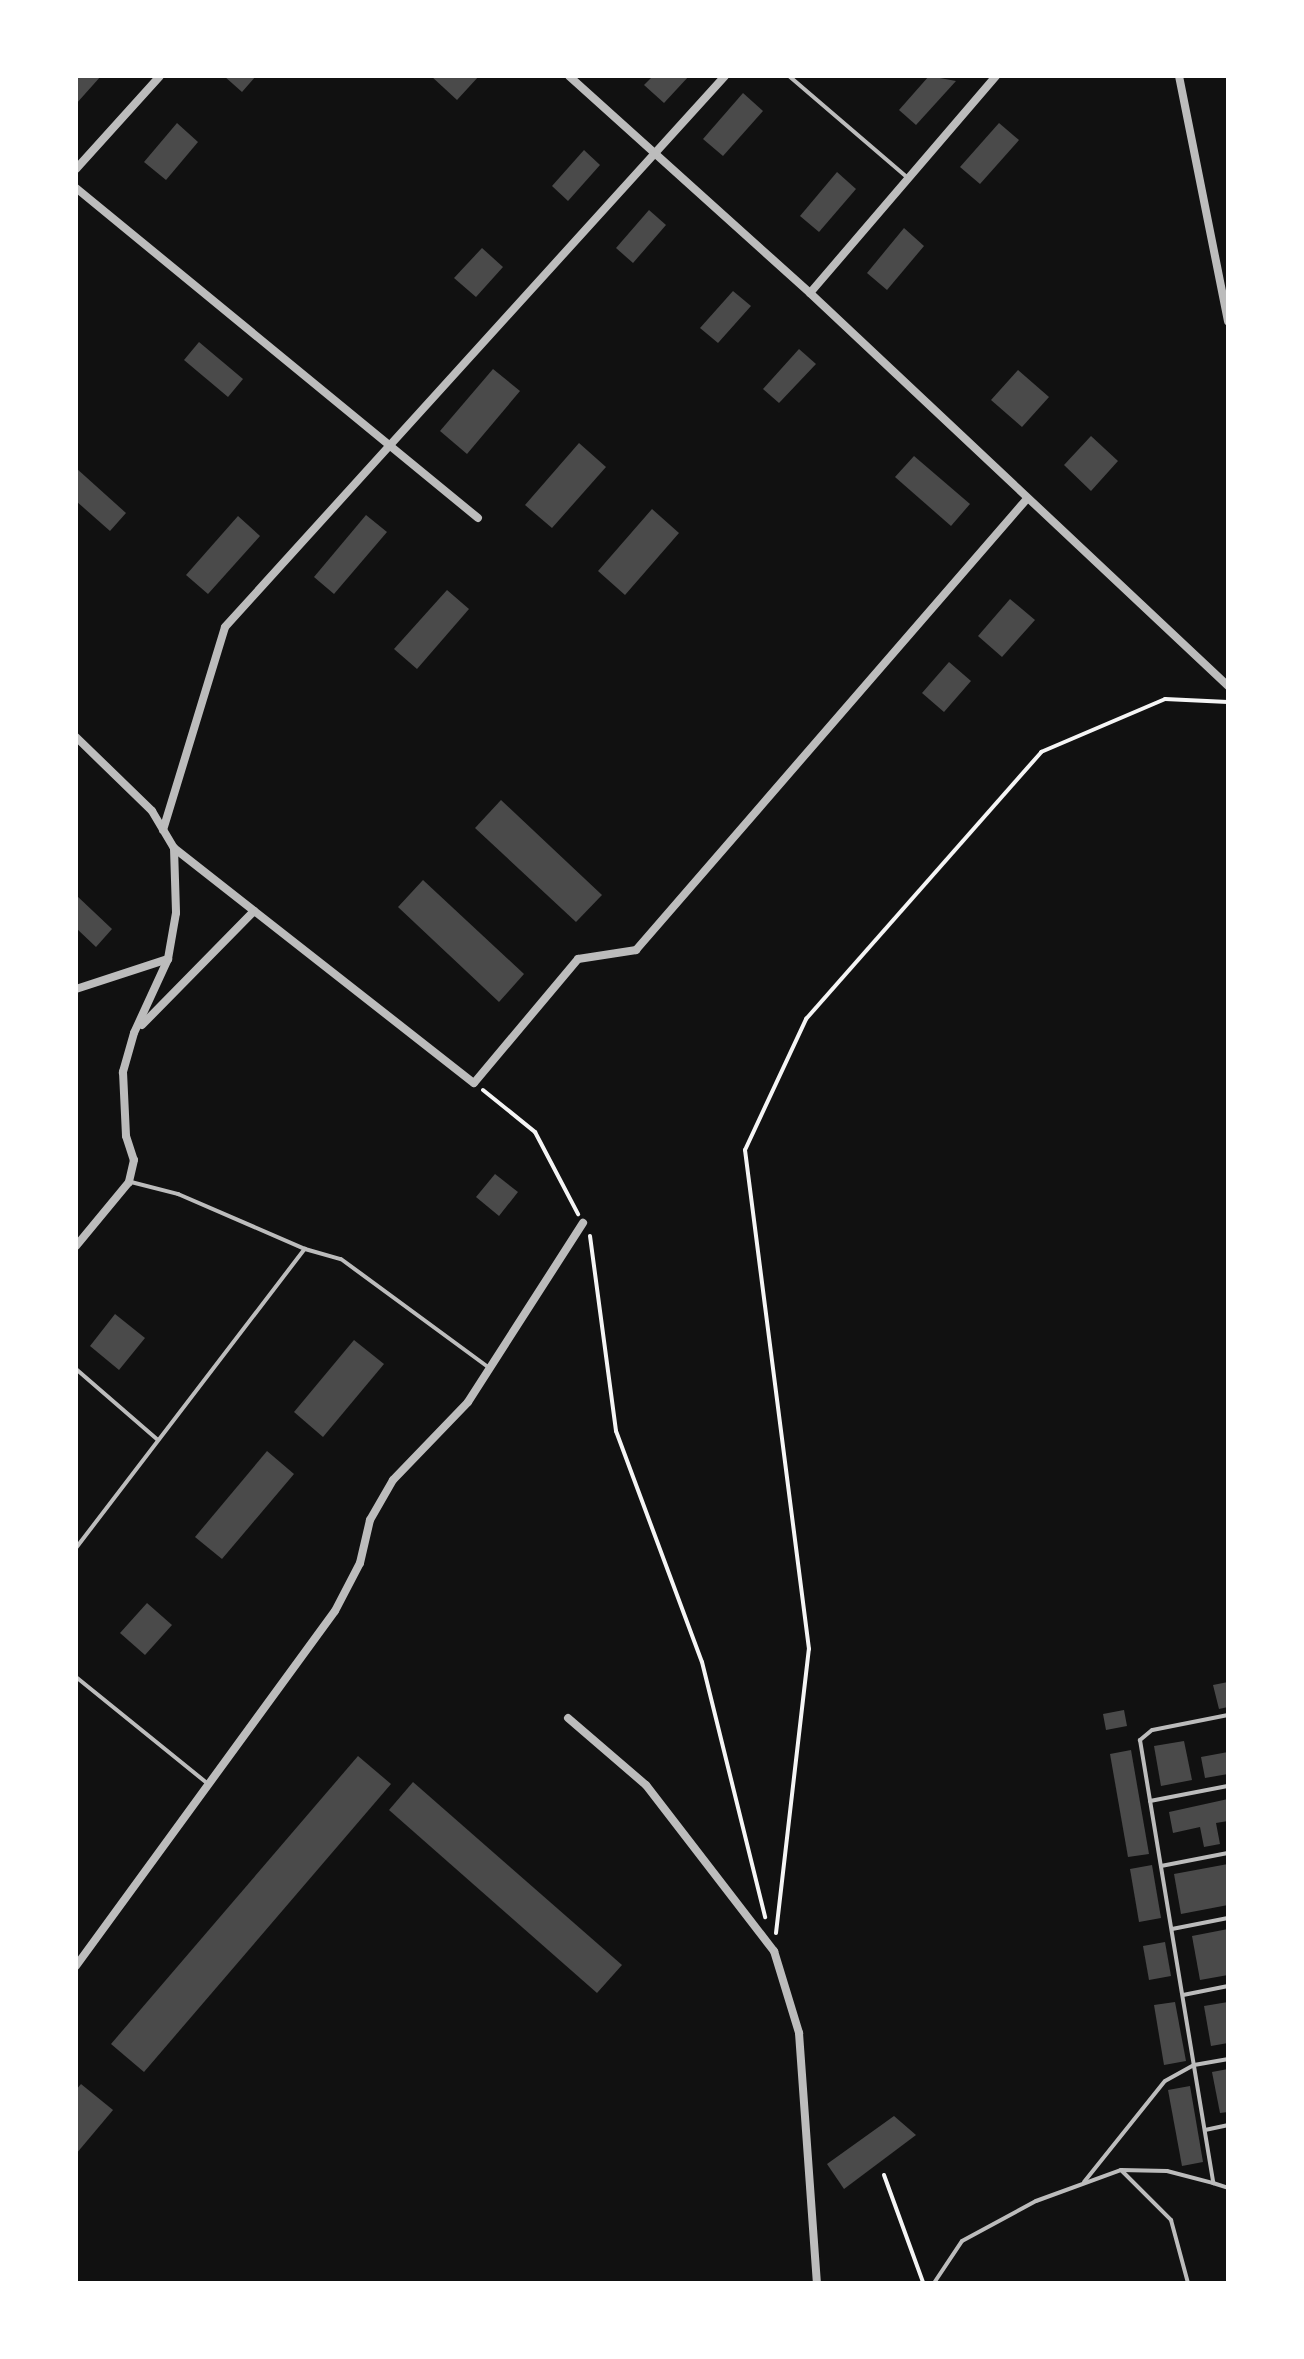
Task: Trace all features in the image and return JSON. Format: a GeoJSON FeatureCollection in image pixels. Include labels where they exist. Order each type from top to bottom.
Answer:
{"type":"FeatureCollection","features":[{"type":"Feature","properties":{"kind":"street"},"geometry":{"type":"LineString","coordinates":[[76,169],[160,76]]}},
{"type":"Feature","properties":{"kind":"street"},"geometry":{"type":"LineString","coordinates":[[569,76],[810,293],[1026,500],[1228,686]]}},
{"type":"Feature","properties":{"kind":"street"},"geometry":{"type":"LineString","coordinates":[[163,830],[225,627],[725,76]]}},
{"type":"Feature","properties":{"kind":"street"},"geometry":{"type":"LineString","coordinates":[[810,293],[996,76]]}},
{"type":"Feature","properties":{"kind":"street"},"geometry":{"type":"LineString","coordinates":[[1179,76],[1228,321]]}},
{"type":"Feature","properties":{"kind":"street"},"geometry":{"type":"LineString","coordinates":[[76,188],[200,294],[392,443],[478,518]]}},
{"type":"Feature","properties":{"kind":"street"},"geometry":{"type":"LineString","coordinates":[[76,737],[152,811],[174,848],[474,1083],[578,959],[636,950],[1026,500]]}},
{"type":"Feature","properties":{"kind":"street"},"geometry":{"type":"LineString","coordinates":[[76,1246],[129,1182],[134,1160],[126,1136],[123,1072],[134,1033],[168,959],[176,913],[174,848]]}},
{"type":"Feature","properties":{"kind":"street"},"geometry":{"type":"LineString","coordinates":[[134,1033],[254,911]]}},
{"type":"Feature","properties":{"kind":"street"},"geometry":{"type":"LineString","coordinates":[[76,989],[168,959]]}},
{"type":"Feature","properties":{"kind":"street"},"geometry":{"type":"LineString","coordinates":[[76,1966],[335,1611],[360,1563],[370,1520],[393,1480],[468,1402],[583,1223]]}},
{"type":"Feature","properties":{"kind":"street"},"geometry":{"type":"LineString","coordinates":[[568,1718],[646,1785],[774,1951],[799,2033],[817,2283]]}},
{"type":"Feature","properties":{"kind":"lane"},"geometry":{"type":"LineString","coordinates":[[789,76],[909,180]]}},
{"type":"Feature","properties":{"kind":"lane"},"geometry":{"type":"LineString","coordinates":[[129,1182],[178,1194],[305,1249],[341,1259],[490,1368]]}},
{"type":"Feature","properties":{"kind":"lane"},"geometry":{"type":"LineString","coordinates":[[76,1548],[305,1249]]}},
{"type":"Feature","properties":{"kind":"lane"},"geometry":{"type":"LineString","coordinates":[[76,1369],[158,1440]]}},
{"type":"Feature","properties":{"kind":"lane"},"geometry":{"type":"LineString","coordinates":[[76,1677],[209,1785]]}},
{"type":"Feature","properties":{"kind":"lane"},"geometry":{"type":"LineString","coordinates":[[1213,2183],[1140,1740],[1152,1730],[1228,1715]]}},
{"type":"Feature","properties":{"kind":"lane"},"geometry":{"type":"LineString","coordinates":[[1150,1801],[1228,1786]]}},
{"type":"Feature","properties":{"kind":"lane"},"geometry":{"type":"LineString","coordinates":[[1161,1866],[1228,1853]]}},
{"type":"Feature","properties":{"kind":"lane"},"geometry":{"type":"LineString","coordinates":[[1172,1929],[1228,1918]]}},
{"type":"Feature","properties":{"kind":"lane"},"geometry":{"type":"LineString","coordinates":[[1183,1995],[1228,1986]]}},
{"type":"Feature","properties":{"kind":"lane"},"geometry":{"type":"LineString","coordinates":[[1083,2184],[1165,2081],[1194,2065],[1228,2059]]}},
{"type":"Feature","properties":{"kind":"lane"},"geometry":{"type":"LineString","coordinates":[[1205,2130],[1228,2125]]}},
{"type":"Feature","properties":{"kind":"lane"},"geometry":{"type":"LineString","coordinates":[[1121,2170],[1171,2220],[1188,2283]]}},
{"type":"Feature","properties":{"kind":"lane"},"geometry":{"type":"LineString","coordinates":[[934,2283],[962,2241],[1036,2201],[1121,2170],[1167,2171],[1228,2188]]}},
{"type":"Feature","properties":{"kind":"path"},"geometry":{"type":"LineString","coordinates":[[774,1951],[809,1649],[745,1150],[806,1019],[1041,752],[1165,699],[1228,702]]}},
{"type":"Feature","properties":{"kind":"path"},"geometry":{"type":"LineString","coordinates":[[474,1083],[535,1132],[592,1239],[616,1431],[702,1662],[774,1951]]}},
{"type":"Feature","properties":{"kind":"path"},"geometry":{"type":"LineString","coordinates":[[884,2175],[923,2283]]}},
{"type":"Feature","properties":{"kind":"building"},"geometry":{"type":"Polygon","coordinates":[[[76,76],[101,76],[76,104],[76,76]]]}},
{"type":"Feature","properties":{"kind":"building"},"geometry":{"type":"Polygon","coordinates":[[[224,76],[256,76],[242,92],[224,76]]]}},
{"type":"Feature","properties":{"kind":"building"},"geometry":{"type":"Polygon","coordinates":[[[431,76],[479,76],[457,100],[431,76]]]}},
{"type":"Feature","properties":{"kind":"building"},"geometry":{"type":"Polygon","coordinates":[[[653,76],[689,76],[664,103],[644,85],[653,76]]]}},
{"type":"Feature","properties":{"kind":"building"},"geometry":{"type":"Polygon","coordinates":[[[929,76],[956,81],[916,125],[899,110],[929,76]]]}},
{"type":"Feature","properties":{"kind":"building"},"geometry":{"type":"Polygon","coordinates":[[[743,93],[763,111],[723,156],[703,139],[743,93]]]}},
{"type":"Feature","properties":{"kind":"building"},"geometry":{"type":"Polygon","coordinates":[[[177,123],[198,142],[166,180],[144,162],[177,123]]]}},
{"type":"Feature","properties":{"kind":"building"},"geometry":{"type":"Polygon","coordinates":[[[999,123],[1019,140],[980,184],[960,167],[999,123]]]}},
{"type":"Feature","properties":{"kind":"building"},"geometry":{"type":"Polygon","coordinates":[[[584,150],[600,165],[568,201],[552,186],[584,150]]]}},
{"type":"Feature","properties":{"kind":"building"},"geometry":{"type":"Polygon","coordinates":[[[837,172],[856,189],[819,232],[800,216],[837,172]]]}},
{"type":"Feature","properties":{"kind":"building"},"geometry":{"type":"Polygon","coordinates":[[[649,210],[666,225],[633,263],[616,248],[649,210]]]}},
{"type":"Feature","properties":{"kind":"building"},"geometry":{"type":"Polygon","coordinates":[[[904,228],[924,246],[887,290],[867,273],[904,228]]]}},
{"type":"Feature","properties":{"kind":"building"},"geometry":{"type":"Polygon","coordinates":[[[482,248],[503,267],[476,297],[454,278],[482,248]]]}},
{"type":"Feature","properties":{"kind":"building"},"geometry":{"type":"Polygon","coordinates":[[[733,291],[751,306],[718,343],[700,328],[733,291]]]}},
{"type":"Feature","properties":{"kind":"building"},"geometry":{"type":"Polygon","coordinates":[[[199,342],[243,379],[228,397],[184,360],[199,342]]]}},
{"type":"Feature","properties":{"kind":"building"},"geometry":{"type":"Polygon","coordinates":[[[799,349],[816,364],[779,403],[763,389],[799,349]]]}},
{"type":"Feature","properties":{"kind":"building"},"geometry":{"type":"Polygon","coordinates":[[[493,369],[520,391],[467,454],[440,431],[493,369]]]}},
{"type":"Feature","properties":{"kind":"building"},"geometry":{"type":"Polygon","coordinates":[[[1018,370],[1049,397],[1022,427],[991,400],[1018,370]]]}},
{"type":"Feature","properties":{"kind":"building"},"geometry":{"type":"Polygon","coordinates":[[[1091,436],[1118,461],[1091,491],[1064,465],[1091,436]]]}},
{"type":"Feature","properties":{"kind":"building"},"geometry":{"type":"Polygon","coordinates":[[[579,443],[606,467],[552,528],[525,505],[579,443]]]}},
{"type":"Feature","properties":{"kind":"building"},"geometry":{"type":"Polygon","coordinates":[[[914,456],[970,504],[951,526],[895,477],[914,456]]]}},
{"type":"Feature","properties":{"kind":"building"},"geometry":{"type":"Polygon","coordinates":[[[76,468],[126,513],[110,531],[76,501],[76,468]]]}},
{"type":"Feature","properties":{"kind":"building"},"geometry":{"type":"Polygon","coordinates":[[[652,509],[679,533],[625,595],[598,571],[652,509]]]}},
{"type":"Feature","properties":{"kind":"building"},"geometry":{"type":"Polygon","coordinates":[[[366,515],[387,532],[334,594],[314,577],[366,515]]]}},
{"type":"Feature","properties":{"kind":"building"},"geometry":{"type":"Polygon","coordinates":[[[238,516],[260,536],[208,594],[186,575],[238,516]]]}},
{"type":"Feature","properties":{"kind":"building"},"geometry":{"type":"Polygon","coordinates":[[[447,590],[469,609],[417,669],[394,649],[447,590]]]}},
{"type":"Feature","properties":{"kind":"building"},"geometry":{"type":"Polygon","coordinates":[[[1010,599],[1035,620],[1002,657],[978,636],[1010,599]]]}},
{"type":"Feature","properties":{"kind":"building"},"geometry":{"type":"Polygon","coordinates":[[[949,662],[971,681],[944,712],[922,693],[949,662]]]}},
{"type":"Feature","properties":{"kind":"building"},"geometry":{"type":"Polygon","coordinates":[[[501,800],[602,895],[576,922],[475,828],[501,800]]]}},
{"type":"Feature","properties":{"kind":"building"},"geometry":{"type":"Polygon","coordinates":[[[423,880],[524,974],[499,1002],[398,907],[423,880]]]}},
{"type":"Feature","properties":{"kind":"building"},"geometry":{"type":"Polygon","coordinates":[[[76,895],[112,929],[96,947],[76,928],[76,895]]]}},
{"type":"Feature","properties":{"kind":"building"},"geometry":{"type":"Polygon","coordinates":[[[495,1174],[518,1192],[499,1216],[476,1197],[495,1174]]]}},
{"type":"Feature","properties":{"kind":"building"},"geometry":{"type":"Polygon","coordinates":[[[115,1314],[145,1338],[119,1370],[90,1346],[115,1314]]]}},
{"type":"Feature","properties":{"kind":"building"},"geometry":{"type":"Polygon","coordinates":[[[354,1340],[384,1364],[323,1437],[294,1412],[354,1340]]]}},
{"type":"Feature","properties":{"kind":"building"},"geometry":{"type":"Polygon","coordinates":[[[267,1451],[294,1474],[222,1559],[195,1537],[267,1451]]]}},
{"type":"Feature","properties":{"kind":"building"},"geometry":{"type":"Polygon","coordinates":[[[147,1603],[172,1625],[145,1655],[120,1633],[147,1603]]]}},
{"type":"Feature","properties":{"kind":"building"},"geometry":{"type":"Polygon","coordinates":[[[1228,1682],[1228,1707],[1219,1709],[1213,1685],[1228,1682]]]}},
{"type":"Feature","properties":{"kind":"building"},"geometry":{"type":"Polygon","coordinates":[[[1124,1710],[1127,1726],[1106,1730],[1103,1714],[1124,1710]]]}},
{"type":"Feature","properties":{"kind":"building"},"geometry":{"type":"Polygon","coordinates":[[[1184,1741],[1192,1780],[1161,1786],[1154,1746],[1184,1741]]]}},
{"type":"Feature","properties":{"kind":"building"},"geometry":{"type":"Polygon","coordinates":[[[1131,1750],[1149,1854],[1128,1857],[1110,1754],[1131,1750]]]}},
{"type":"Feature","properties":{"kind":"building"},"geometry":{"type":"Polygon","coordinates":[[[1228,1752],[1228,1774],[1205,1778],[1201,1757],[1228,1752]]]}},
{"type":"Feature","properties":{"kind":"building"},"geometry":{"type":"Polygon","coordinates":[[[358,1756],[391,1784],[144,2072],[111,2044],[358,1756]]]}},
{"type":"Feature","properties":{"kind":"building"},"geometry":{"type":"Polygon","coordinates":[[[413,1782],[622,1965],[597,1993],[389,1810],[413,1782]]]}},
{"type":"Feature","properties":{"kind":"building"},"geometry":{"type":"Polygon","coordinates":[[[1228,1799],[1228,1821],[1216,1823],[1220,1844],[1204,1847],[1200,1827],[1173,1833],[1169,1812],[1228,1799]]]}},
{"type":"Feature","properties":{"kind":"building"},"geometry":{"type":"Polygon","coordinates":[[[1228,1864],[1228,1905],[1181,1914],[1174,1874],[1228,1864]]]}},
{"type":"Feature","properties":{"kind":"building"},"geometry":{"type":"Polygon","coordinates":[[[1152,1865],[1161,1918],[1139,1922],[1130,1869],[1152,1865]]]}},
{"type":"Feature","properties":{"kind":"building"},"geometry":{"type":"Polygon","coordinates":[[[1228,1929],[1228,1975],[1200,1980],[1192,1936],[1228,1929]]]}},
{"type":"Feature","properties":{"kind":"building"},"geometry":{"type":"Polygon","coordinates":[[[1165,1942],[1171,1976],[1149,1980],[1143,1946],[1165,1942]]]}},
{"type":"Feature","properties":{"kind":"building"},"geometry":{"type":"Polygon","coordinates":[[[1175,2002],[1186,2061],[1164,2065],[1154,2005],[1175,2002]]]}},
{"type":"Feature","properties":{"kind":"building"},"geometry":{"type":"Polygon","coordinates":[[[1228,2002],[1228,2043],[1211,2046],[1204,2006],[1228,2002]]]}},
{"type":"Feature","properties":{"kind":"building"},"geometry":{"type":"Polygon","coordinates":[[[1228,2069],[1228,2112],[1220,2113],[1212,2072],[1228,2069]]]}},
{"type":"Feature","properties":{"kind":"building"},"geometry":{"type":"Polygon","coordinates":[[[81,2084],[113,2110],[76,2154],[76,2090],[81,2084]]]}},
{"type":"Feature","properties":{"kind":"building"},"geometry":{"type":"Polygon","coordinates":[[[1190,2086],[1203,2162],[1182,2166],[1168,2090],[1190,2086]]]}},
{"type":"Feature","properties":{"kind":"building"},"geometry":{"type":"Polygon","coordinates":[[[894,2116],[916,2135],[844,2189],[827,2164],[894,2116]]]}}]}
